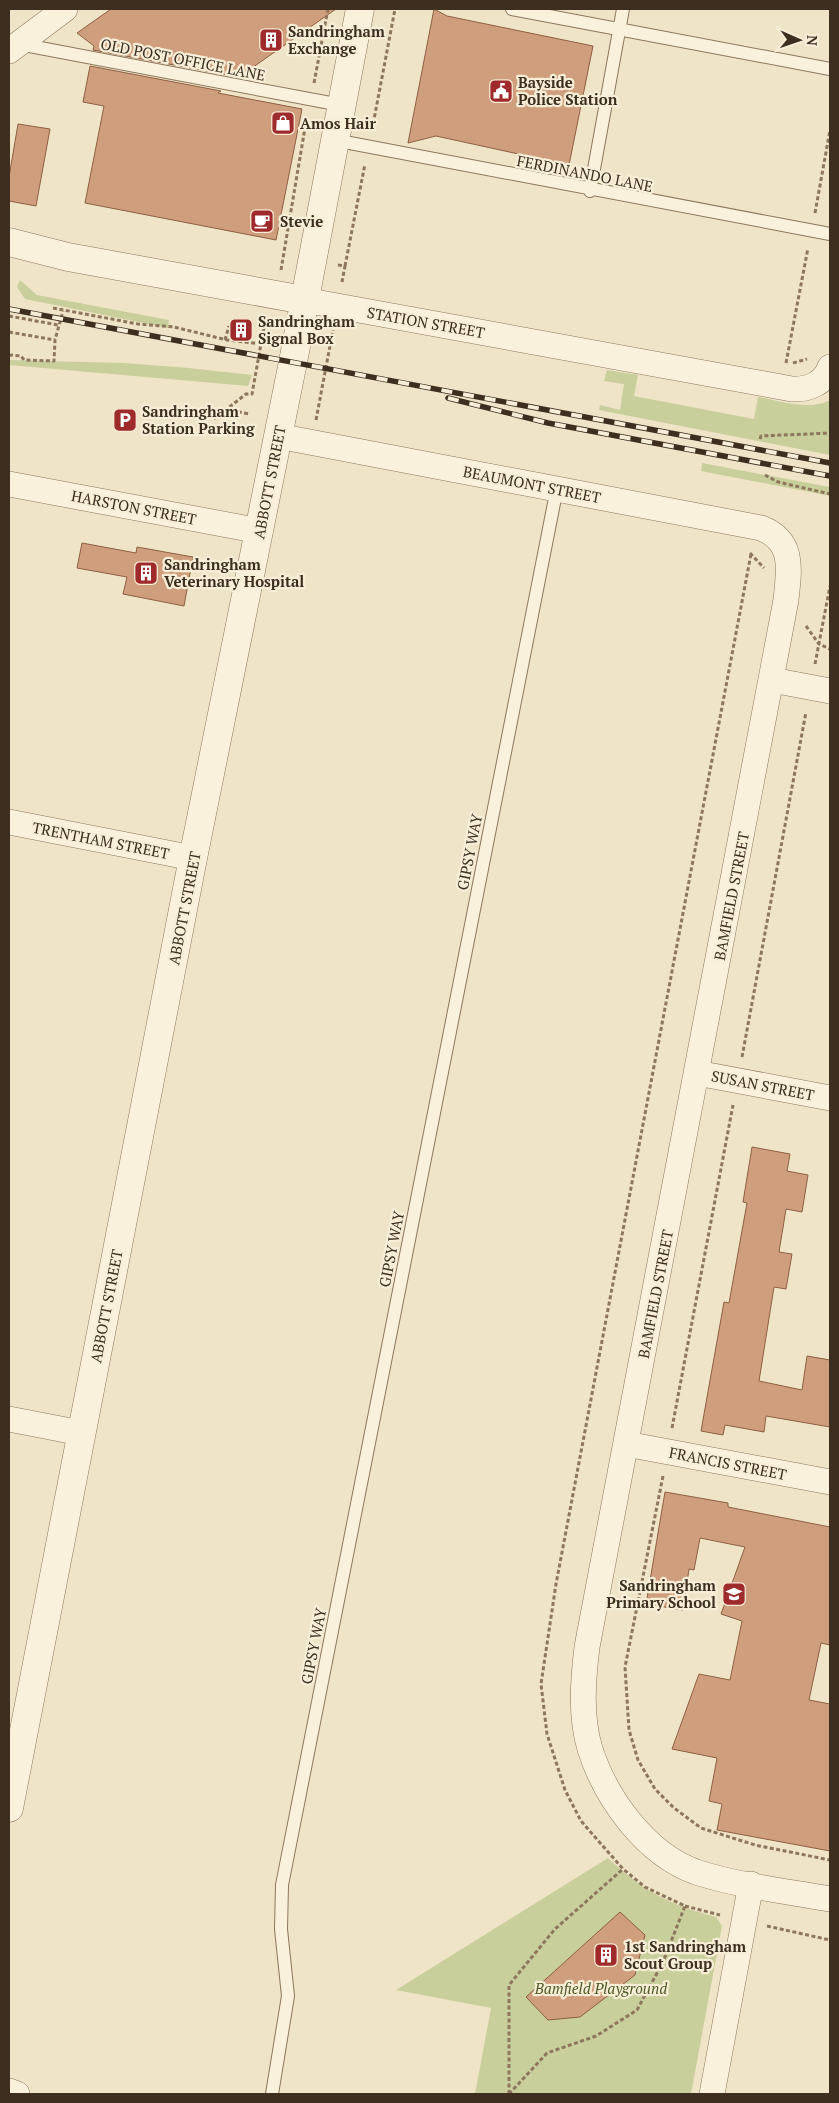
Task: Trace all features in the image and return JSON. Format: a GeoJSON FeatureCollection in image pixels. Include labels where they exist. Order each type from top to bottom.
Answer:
{"type":"FeatureCollection","features":[{"type":"Feature","properties":{"kind":"street"},"geometry":{"type":"LineString","coordinates":[[14,48],[65,9]]}},
{"type":"Feature","properties":{"kind":"street","name":"ABBOTT STREET"},"geometry":{"type":"LineString","coordinates":[[9,1808],[14,1752],[81,1434],[193,858],[260,531],[360,9]]}},
{"type":"Feature","properties":{"kind":"street","name":"STATION STREET"},"geometry":{"type":"LineString","coordinates":[[9,242],[68,257],[792,389],[819,370]]}},
{"type":"Feature","properties":{"kind":"street","name":"BEAUMONT STREET"},"geometry":{"type":"LineString","coordinates":[[278,436],[761,528],[777,536],[782,542]]}},
{"type":"Feature","properties":{"kind":"street","name":"HARSTON STREET"},"geometry":{"type":"LineString","coordinates":[[9,484],[260,531]]}},
{"type":"Feature","properties":{"kind":"street","name":"BAMFIELD STREET"},"geometry":{"type":"LineString","coordinates":[[782,542],[787,557],[786,600],[626,1444],[584,1672],[583,1696],[590,1749],[617,1803],[630,1823],[650,1843],[674,1860],[695,1871],[830,1899]]}},
{"type":"Feature","properties":{"kind":"street"},"geometry":{"type":"LineString","coordinates":[[772,680],[820,689]]}},
{"type":"Feature","properties":{"kind":"street","name":"TRENTHAM STREET"},"geometry":{"type":"LineString","coordinates":[[9,822],[193,858]]}},
{"type":"Feature","properties":{"kind":"street","name":"SUSAN STREET"},"geometry":{"type":"LineString","coordinates":[[697,1073],[830,1098]]}},
{"type":"Feature","properties":{"kind":"street"},"geometry":{"type":"LineString","coordinates":[[9,1420],[81,1434]]}},
{"type":"Feature","properties":{"kind":"street","name":"FRANCIS STREET"},"geometry":{"type":"LineString","coordinates":[[626,1444],[830,1482]]}},
{"type":"Feature","properties":{"kind":"street"},"geometry":{"type":"LineString","coordinates":[[712,2094],[751,1884]]}},
{"type":"Feature","properties":{"kind":"street"},"geometry":{"type":"LineString","coordinates":[[9,2093],[16,2094]]}},
{"type":"Feature","properties":{"kind":"lane"},"geometry":{"type":"LineString","coordinates":[[512,9],[830,69]]}},
{"type":"Feature","properties":{"kind":"lane"},"geometry":{"type":"LineString","coordinates":[[590,190],[623,9]]}},
{"type":"Feature","properties":{"kind":"lane","name":"OLD POST OFFICE LANE"},"geometry":{"type":"LineString","coordinates":[[14,48],[341,105]]}},
{"type":"Feature","properties":{"kind":"lane","name":"FERDINANDO LANE"},"geometry":{"type":"LineString","coordinates":[[334,140],[830,234]]}},
{"type":"Feature","properties":{"kind":"lane","name":"GIPSY WAY"},"geometry":{"type":"LineString","coordinates":[[272,2094],[288,1996],[281,1928],[282,1885],[557,488]]}},
{"type":"Feature","properties":{"kind":"path"},"geometry":{"type":"LineString","coordinates":[[214,419],[246,394],[252,394],[264,327],[273,320],[310,99],[328,9]]}},
{"type":"Feature","properties":{"kind":"path"},"geometry":{"type":"LineString","coordinates":[[819,370],[785,365],[830,130]]}},
{"type":"Feature","properties":{"kind":"path"},"geometry":{"type":"LineString","coordinates":[[53,308],[138,324],[174,327],[225,340],[261,344]]}},
{"type":"Feature","properties":{"kind":"path"},"geometry":{"type":"LineString","coordinates":[[9,355],[21,356],[24,360],[54,361],[55,340],[63,311]]}},
{"type":"Feature","properties":{"kind":"path"},"geometry":{"type":"LineString","coordinates":[[9,316],[58,325]]}},
{"type":"Feature","properties":{"kind":"path"},"geometry":{"type":"LineString","coordinates":[[225,340],[229,326]]}},
{"type":"Feature","properties":{"kind":"path"},"geometry":{"type":"LineString","coordinates":[[9,332],[55,340]]}},
{"type":"Feature","properties":{"kind":"path"},"geometry":{"type":"LineString","coordinates":[[225,409],[249,414]]}},
{"type":"Feature","properties":{"kind":"path"},"geometry":{"type":"LineString","coordinates":[[760,439],[761,436],[830,433]]}},
{"type":"Feature","properties":{"kind":"path"},"geometry":{"type":"LineString","coordinates":[[765,475],[778,482],[830,494]]}},
{"type":"Feature","properties":{"kind":"path"},"geometry":{"type":"LineString","coordinates":[[830,586],[820,689],[738,1080],[625,1667],[629,1730],[638,1760],[656,1789],[674,1808],[700,1828],[755,1845],[830,1860]]}},
{"type":"Feature","properties":{"kind":"path"},"geometry":{"type":"LineString","coordinates":[[509,2094],[547,2053],[596,2036],[638,2010],[663,1962],[685,1906],[644,1887],[623,1869]]}},
{"type":"Feature","properties":{"kind":"green space"},"geometry":{"type":"Polygon","coordinates":[[[20,280],[37,295],[169,320],[168,328],[25,299],[17,287],[20,280]]]}},
{"type":"Feature","properties":{"kind":"green space"},"geometry":{"type":"Polygon","coordinates":[[[9,360],[124,363],[252,375],[248,386],[9,365],[9,360]]]}},
{"type":"Feature","properties":{"kind":"green space"},"geometry":{"type":"Polygon","coordinates":[[[607,370],[638,375],[634,396],[754,419],[758,397],[804,405],[814,405],[830,400],[830,455],[599,410],[600,405],[620,410],[624,384],[604,381],[607,370]]]}},
{"type":"Feature","properties":{"kind":"green space"},"geometry":{"type":"Polygon","coordinates":[[[702,463],[830,487],[830,496],[701,471],[702,463]]]}},
{"type":"Feature","properties":{"kind":"green space","name":"Bamfield Playground"},"geometry":{"type":"Polygon","coordinates":[[[608,1858],[645,1888],[671,1902],[716,1917],[722,1926],[691,2094],[475,2094],[491,2008],[396,1990],[608,1858]]]}},
{"type":"Feature","properties":{"kind":"building"},"geometry":{"type":"Polygon","coordinates":[[[111,9],[336,9],[239,77],[93,50],[94,46],[77,33],[111,9]]]}},
{"type":"Feature","properties":{"kind":"building","name":"Bayside Police Station"},"geometry":{"type":"Polygon","coordinates":[[[434,9],[447,16],[593,46],[569,165],[436,136],[408,143],[434,9]]]}},
{"type":"Feature","properties":{"kind":"building"},"geometry":{"type":"Polygon","coordinates":[[[90,66],[221,91],[218,93],[302,109],[276,240],[85,203],[104,106],[83,102],[90,66]]]}},
{"type":"Feature","properties":{"kind":"building"},"geometry":{"type":"Polygon","coordinates":[[[18,124],[50,129],[36,206],[9,201],[9,177],[18,124]]]}},
{"type":"Feature","properties":{"kind":"building","name":"Sandringham Veterinary Hospital"},"geometry":{"type":"Polygon","coordinates":[[[82,543],[136,553],[137,547],[193,557],[184,606],[123,594],[127,577],[77,568],[82,543]]]}},
{"type":"Feature","properties":{"kind":"building"},"geometry":{"type":"Polygon","coordinates":[[[752,1147],[790,1154],[787,1171],[808,1175],[802,1212],[786,1209],[779,1252],[792,1254],[786,1289],[774,1287],[759,1381],[802,1390],[807,1356],[830,1360],[830,1427],[766,1416],[764,1432],[725,1425],[723,1435],[701,1431],[724,1302],[729,1303],[747,1203],[743,1202],[752,1147]]]}},
{"type":"Feature","properties":{"kind":"building","name":"Sandringham Primary School"},"geometry":{"type":"Polygon","coordinates":[[[665,1492],[728,1503],[728,1507],[830,1527],[830,1645],[821,1643],[809,1700],[830,1704],[830,1851],[717,1830],[722,1804],[709,1801],[717,1758],[672,1749],[699,1674],[730,1680],[742,1621],[721,1614],[745,1547],[700,1538],[694,1570],[689,1569],[683,1610],[646,1604],[665,1492]]]}},
{"type":"Feature","properties":{"kind":"building","name":"1st Sandringham Scout Group"},"geometry":{"type":"Polygon","coordinates":[[[620,1912],[645,1935],[635,1975],[580,2017],[548,2020],[526,1997],[620,1912]]]}},
{"type":"Feature","properties":{"kind":"railway"},"geometry":{"type":"LineString","coordinates":[[9,309],[830,463]]}},
{"type":"Feature","properties":{"kind":"railway"},"geometry":{"type":"LineString","coordinates":[[448,398],[548,423],[830,476]]}},
{"type":"Feature","properties":{"kind":"place","name":"Sandringham Exchange"},"geometry":{"type":"Point","coordinates":[271,40]}},
{"type":"Feature","properties":{"kind":"place","name":"Bayside Police Station"},"geometry":{"type":"Point","coordinates":[501,91]}},
{"type":"Feature","properties":{"kind":"place","name":"Amos Hair"},"geometry":{"type":"Point","coordinates":[283,123]}},
{"type":"Feature","properties":{"kind":"place","name":"Stevie"},"geometry":{"type":"Point","coordinates":[262,221]}},
{"type":"Feature","properties":{"kind":"place","name":"Sandringham Signal Box"},"geometry":{"type":"Point","coordinates":[241,330]}},
{"type":"Feature","properties":{"kind":"place","name":"Sandringham Station Parking"},"geometry":{"type":"Point","coordinates":[125,420]}},
{"type":"Feature","properties":{"kind":"place","name":"Sandringham Veterinary Hospital"},"geometry":{"type":"Point","coordinates":[146,573]}},
{"type":"Feature","properties":{"kind":"place","name":"Sandringham Primary School"},"geometry":{"type":"Point","coordinates":[734,1594]}},
{"type":"Feature","properties":{"kind":"place","name":"1st Sandringham Scout Group"},"geometry":{"type":"Point","coordinates":[606,1955]}}]}
